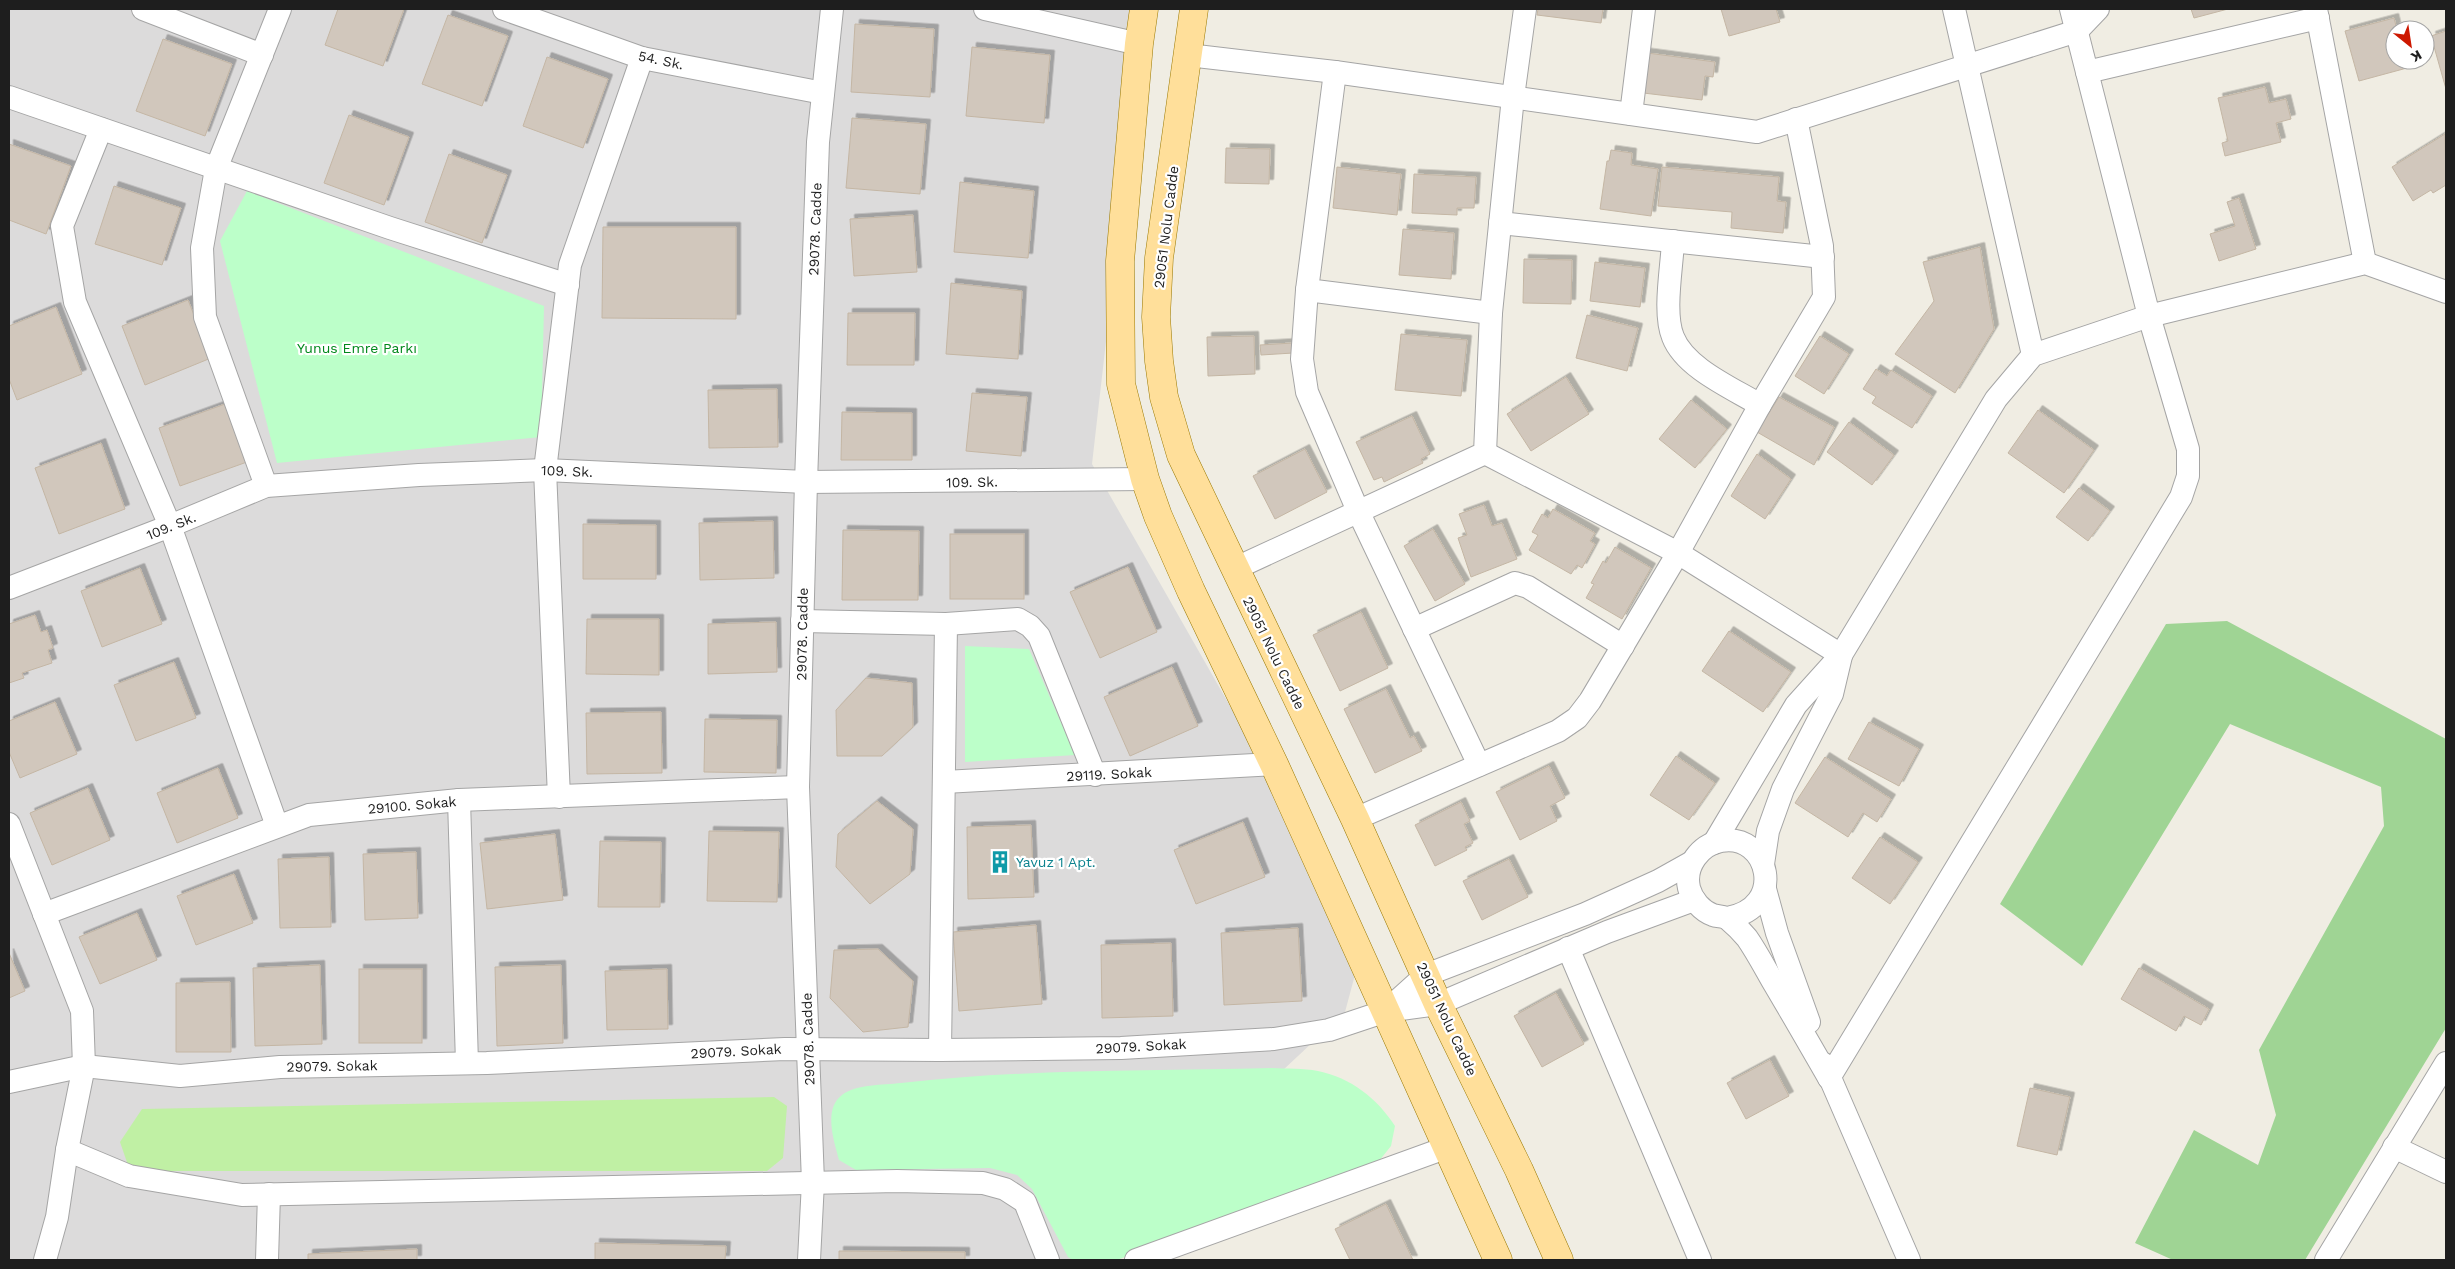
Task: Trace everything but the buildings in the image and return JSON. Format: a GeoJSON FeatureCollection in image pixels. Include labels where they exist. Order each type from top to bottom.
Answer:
{"type":"FeatureCollection","features":[{"type":"Feature","properties":{"kind":"main road"},"geometry":{"type":"LineString","coordinates":[[1144,9],[1139,44],[1120,261],[1121,384],[1145,479],[1158,516],[1187,582],[1274,764],[1498,1260]]}},
{"type":"Feature","properties":{"kind":"main road","name":"29051 Nolu Cadde"},"geometry":{"type":"LineString","coordinates":[[1194,9],[1159,258],[1156,317],[1164,397],[1181,455],[1355,819],[1438,1004],[1519,1170],[1559,1260]]}},
{"type":"Feature","properties":{"kind":"street"},"geometry":{"type":"LineString","coordinates":[[143,9],[262,55]]}},
{"type":"Feature","properties":{"kind":"street"},"geometry":{"type":"LineString","coordinates":[[266,486],[205,317],[202,248],[216,169],[280,9]]}},
{"type":"Feature","properties":{"kind":"street","name":"54. Sk."},"geometry":{"type":"LineString","coordinates":[[504,9],[642,58],[823,92]]}},
{"type":"Feature","properties":{"kind":"street","name":"29078. Cadde"},"geometry":{"type":"LineString","coordinates":[[809,1260],[812,1182],[798,787],[818,142],[832,9]]}},
{"type":"Feature","properties":{"kind":"street"},"geometry":{"type":"LineString","coordinates":[[985,9],[1139,44]]}},
{"type":"Feature","properties":{"kind":"street"},"geometry":{"type":"LineString","coordinates":[[1485,453],[1490,313],[1513,97],[1525,9]]}},
{"type":"Feature","properties":{"kind":"street"},"geometry":{"type":"LineString","coordinates":[[1631,114],[1644,9]]}},
{"type":"Feature","properties":{"kind":"street"},"geometry":{"type":"LineString","coordinates":[[1954,9],[2033,355]]}},
{"type":"Feature","properties":{"kind":"street"},"geometry":{"type":"LineString","coordinates":[[1829,1078],[2182,497],[2188,476],[2188,449],[2149,316],[2072,9]]}},
{"type":"Feature","properties":{"kind":"street"},"geometry":{"type":"LineString","coordinates":[[1188,55],[1335,72],[1757,132],[2077,31],[2098,9]]}},
{"type":"Feature","properties":{"kind":"street"},"geometry":{"type":"LineString","coordinates":[[2088,72],[2317,13],[2365,263]]}},
{"type":"Feature","properties":{"kind":"street"},"geometry":{"type":"LineString","coordinates":[[560,796],[545,470],[570,266],[642,58]]}},
{"type":"Feature","properties":{"kind":"street"},"geometry":{"type":"LineString","coordinates":[[1335,72],[1307,290],[1302,359],[1306,392],[1358,511],[1478,765]]}},
{"type":"Feature","properties":{"kind":"street"},"geometry":{"type":"LineString","coordinates":[[9,97],[216,169],[568,285]]}},
{"type":"Feature","properties":{"kind":"street"},"geometry":{"type":"LineString","coordinates":[[1355,819],[1558,731],[1577,718],[1590,701],[1678,553],[1760,405],[1824,297],[1823,257],[1796,119]]}},
{"type":"Feature","properties":{"kind":"street"},"geometry":{"type":"LineString","coordinates":[[101,129],[62,226],[75,302],[170,526],[277,826]]}},
{"type":"Feature","properties":{"kind":"street"},"geometry":{"type":"LineString","coordinates":[[1500,223],[1823,257]]}},
{"type":"Feature","properties":{"kind":"street"},"geometry":{"type":"LineString","coordinates":[[1674,241],[1669,312],[1672,336],[1692,364],[1760,405]]}},
{"type":"Feature","properties":{"kind":"street"},"geometry":{"type":"LineString","coordinates":[[1714,843],[1796,704],[1841,655],[1996,399],[2033,355],[2149,316],[2365,263],[2446,292]]}},
{"type":"Feature","properties":{"kind":"street"},"geometry":{"type":"LineString","coordinates":[[1307,290],[1490,313]]}},
{"type":"Feature","properties":{"kind":"street"},"geometry":{"type":"LineString","coordinates":[[1234,569],[1485,453]]}},
{"type":"Feature","properties":{"kind":"street"},"geometry":{"type":"LineString","coordinates":[[1485,453],[1678,553],[1841,655]]}},
{"type":"Feature","properties":{"kind":"street","name":"109. Sk."},"geometry":{"type":"LineString","coordinates":[[9,588],[170,526],[266,486],[419,475],[545,470],[806,482],[1145,479]]}},
{"type":"Feature","properties":{"kind":"street"},"geometry":{"type":"LineString","coordinates":[[1414,629],[1515,583],[1528,587],[1623,646]]}},
{"type":"Feature","properties":{"kind":"street"},"geometry":{"type":"LineString","coordinates":[[802,621],[946,624],[1018,619],[1030,626],[1039,636],[1095,775]]}},
{"type":"Feature","properties":{"kind":"street"},"geometry":{"type":"LineString","coordinates":[[940,1050],[946,624]]}},
{"type":"Feature","properties":{"kind":"street"},"geometry":{"type":"LineString","coordinates":[[1763,864],[1768,831],[1783,789],[1832,694],[1841,655]]}},
{"type":"Feature","properties":{"kind":"street","name":"29119. Sokak"},"geometry":{"type":"LineString","coordinates":[[944,782],[1274,764]]}},
{"type":"Feature","properties":{"kind":"street","name":"29100. Sokak"},"geometry":{"type":"LineString","coordinates":[[44,914],[309,814],[459,800],[798,787]]}},
{"type":"Feature","properties":{"kind":"street"},"geometry":{"type":"LineString","coordinates":[[459,800],[467,1063]]}},
{"type":"Feature","properties":{"kind":"street"},"geometry":{"type":"LineString","coordinates":[[9,824],[82,1011],[84,1066],[66,1150],[57,1217],[45,1260]]}},
{"type":"Feature","properties":{"kind":"street"},"geometry":{"type":"LineString","coordinates":[[1765,889],[1759,901],[1751,910],[1739,916],[1726,918],[1714,916],[1702,909],[1694,900],[1689,888],[1688,875],[1692,862],[1699,852],[1714,843],[1735,841],[1747,845],[1757,853],[1763,864],[1766,877],[1765,889],[1777,933],[1829,1078],[1909,1260]]}},
{"type":"Feature","properties":{"kind":"street"},"geometry":{"type":"LineString","coordinates":[[1386,1012],[1426,976],[1586,914],[1658,881],[1692,862]]}},
{"type":"Feature","properties":{"kind":"street","name":"29079. Sokak"},"geometry":{"type":"LineString","coordinates":[[9,1082],[84,1066],[180,1076],[280,1067],[467,1063],[808,1049],[1121,1048],[1274,1039],[1329,1030],[1386,1012],[1438,1004],[1568,948],[1694,900]]}},
{"type":"Feature","properties":{"kind":"street"},"geometry":{"type":"LineString","coordinates":[[1726,918],[1746,938],[1829,1078]]}},
{"type":"Feature","properties":{"kind":"street"},"geometry":{"type":"LineString","coordinates":[[1568,948],[1700,1260]]}},
{"type":"Feature","properties":{"kind":"street"},"geometry":{"type":"LineString","coordinates":[[2333,1256],[2394,1147],[2446,1063]]}},
{"type":"Feature","properties":{"kind":"street"},"geometry":{"type":"LineString","coordinates":[[1136,1260],[1448,1147]]}},
{"type":"Feature","properties":{"kind":"street"},"geometry":{"type":"LineString","coordinates":[[2394,1147],[2446,1172]]}},
{"type":"Feature","properties":{"kind":"street"},"geometry":{"type":"LineString","coordinates":[[66,1150],[130,1176],[242,1195],[812,1182],[983,1183],[1005,1189],[1025,1202],[1048,1260]]}},
{"type":"Feature","properties":{"kind":"street"},"geometry":{"type":"LineString","coordinates":[[267,1260],[269,1194]]}},
{"type":"Feature","properties":{"kind":"shaded area"},"geometry":{"type":"Polygon","coordinates":[[[9,9],[1144,9],[1092,464],[1364,941],[1345,1012],[1080,1260],[9,1260],[9,9]]]}},
{"type":"Feature","properties":{"kind":"green space","name":"Yunus Emre Parkı"},"geometry":{"type":"Polygon","coordinates":[[[247,191],[544,306],[541,437],[277,463],[220,241],[247,191]]]}},
{"type":"Feature","properties":{"kind":"green space"},"geometry":{"type":"Polygon","coordinates":[[[2227,621],[2446,739],[2446,1028],[2305,1260],[2173,1260],[2135,1243],[2194,1130],[2258,1165],[2276,1115],[2259,1050],[2384,826],[2381,787],[2230,724],[2082,966],[2000,904],[2166,624],[2227,621]]]}},
{"type":"Feature","properties":{"kind":"green space"},"geometry":{"type":"Polygon","coordinates":[[[965,646],[1029,649],[1075,755],[965,762],[965,646]]]}},
{"type":"Feature","properties":{"kind":"green space"},"geometry":{"type":"Polygon","coordinates":[[[1272,1068],[1318,1071],[1352,1084],[1371,1098],[1395,1126],[1391,1146],[1379,1161],[1117,1260],[1073,1260],[1068,1257],[1032,1189],[1017,1175],[990,1168],[856,1170],[839,1160],[833,1135],[831,1117],[836,1101],[848,1091],[870,1086],[993,1075],[1132,1070],[1272,1068]]]}},
{"type":"Feature","properties":{"kind":"green space"},"geometry":{"type":"Polygon","coordinates":[[[774,1097],[787,1106],[783,1158],[767,1171],[130,1171],[120,1142],[142,1109],[774,1097]]]}},
{"type":"Feature","properties":{"kind":"place","name":"Yavuz 1 Apt."},"geometry":{"type":"Point","coordinates":[1000,862]}}]}
